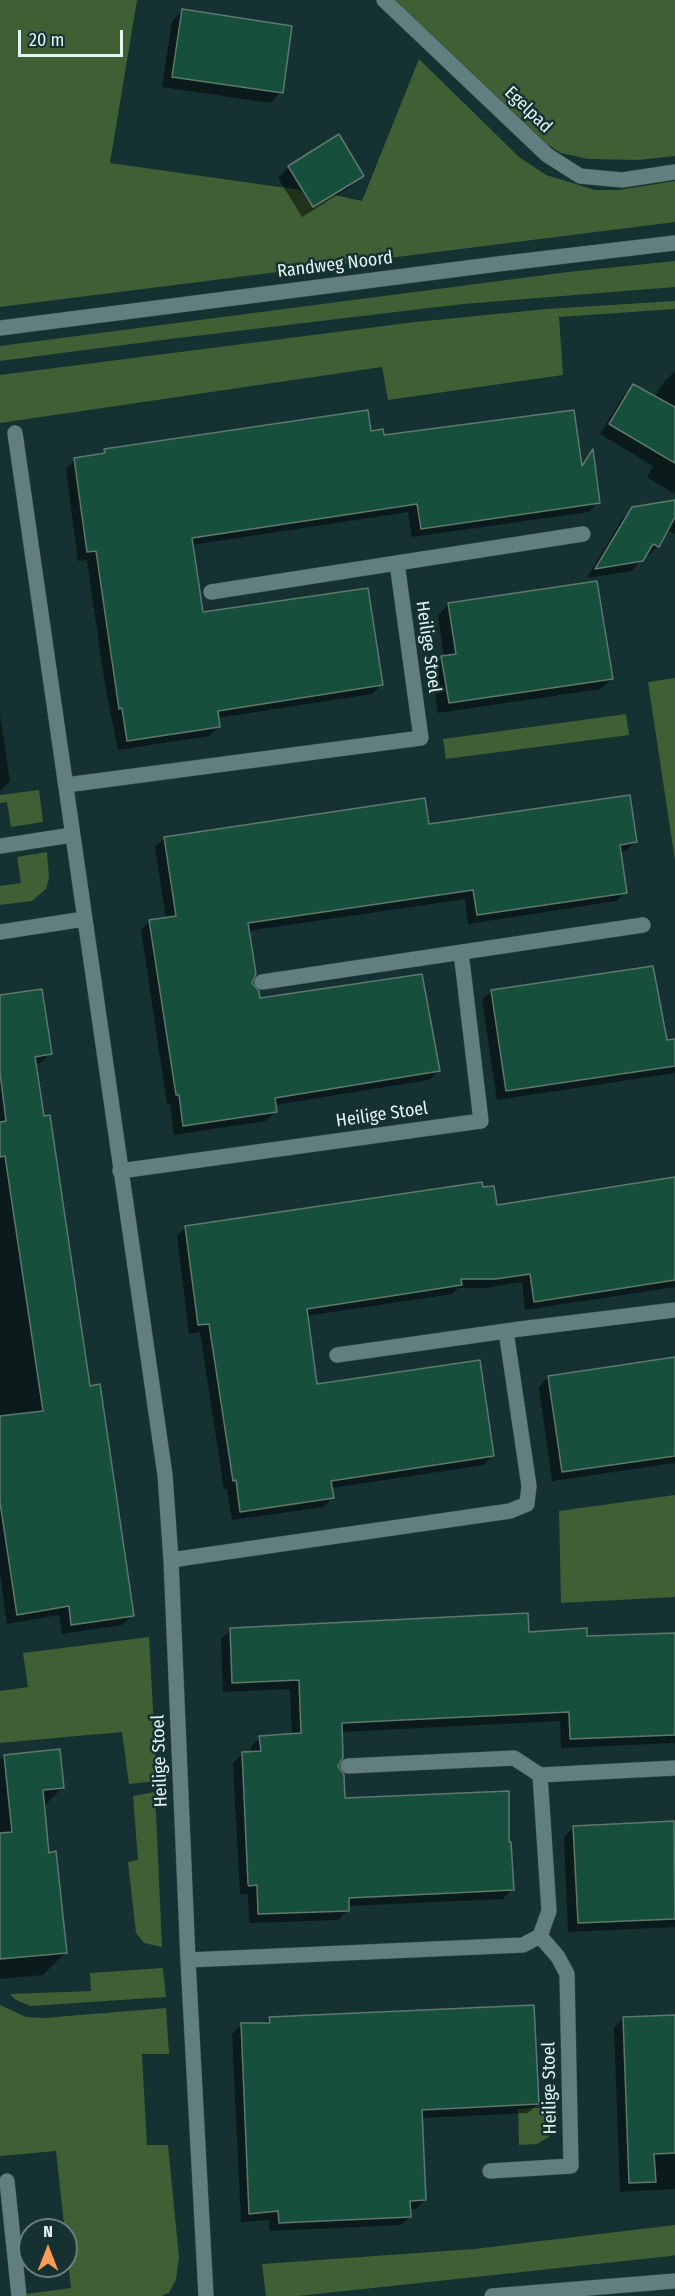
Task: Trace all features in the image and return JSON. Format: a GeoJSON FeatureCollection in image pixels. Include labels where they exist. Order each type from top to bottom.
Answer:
{"type":"FeatureCollection","features":[{"type":"Feature","properties":{"kind":"street","name":"Egelpad"},"geometry":{"type":"LineString","coordinates":[[384,0],[547,155],[580,176],[622,180],[675,172]]}},
{"type":"Feature","properties":{"kind":"street","name":"Randweg Noord"},"geometry":{"type":"LineString","coordinates":[[0,328],[675,243]]}},
{"type":"Feature","properties":{"kind":"street","name":"Heilige Stoel"},"geometry":{"type":"LineString","coordinates":[[15,433],[165,1475],[206,2296]]}},
{"type":"Feature","properties":{"kind":"street"},"geometry":{"type":"LineString","coordinates":[[211,592],[583,534]]}},
{"type":"Feature","properties":{"kind":"street","name":"Heilige Stoel"},"geometry":{"type":"LineString","coordinates":[[66,786],[421,738],[397,563]]}},
{"type":"Feature","properties":{"kind":"street"},"geometry":{"type":"LineString","coordinates":[[0,846],[72,835]]}},
{"type":"Feature","properties":{"kind":"street"},"geometry":{"type":"LineString","coordinates":[[0,932],[84,920]]}},
{"type":"Feature","properties":{"kind":"street"},"geometry":{"type":"LineString","coordinates":[[262,982],[643,925]]}},
{"type":"Feature","properties":{"kind":"street","name":"Heilige Stoel"},"geometry":{"type":"LineString","coordinates":[[120,1170],[482,1121],[461,952]]}},
{"type":"Feature","properties":{"kind":"street"},"geometry":{"type":"LineString","coordinates":[[337,1355],[675,1310]]}},
{"type":"Feature","properties":{"kind":"street"},"geometry":{"type":"LineString","coordinates":[[171,1560],[510,1511],[527,1504],[529,1486],[506,1331]]}},
{"type":"Feature","properties":{"kind":"street"},"geometry":{"type":"LineString","coordinates":[[348,1766],[514,1758],[540,1774],[675,1768]]}},
{"type":"Feature","properties":{"kind":"street"},"geometry":{"type":"LineString","coordinates":[[188,1960],[523,1945],[540,1936],[549,1911],[540,1774]]}},
{"type":"Feature","properties":{"kind":"street","name":"Heilige Stoel"},"geometry":{"type":"LineString","coordinates":[[490,2171],[571,2166],[567,1974],[558,1957],[540,1936]]}},
{"type":"Feature","properties":{"kind":"street"},"geometry":{"type":"LineString","coordinates":[[7,2181],[19,2296]]}},
{"type":"Feature","properties":{"kind":"street"},"geometry":{"type":"LineString","coordinates":[[492,2296],[675,2281]]}},
{"type":"Feature","properties":{"kind":"green space"},"geometry":{"type":"Polygon","coordinates":[[[0,0],[137,0],[110,163],[301,190],[310,204],[330,194],[362,201],[419,59],[519,157],[546,175],[595,190],[618,190],[675,181],[675,222],[0,307],[0,0]]]}},
{"type":"Feature","properties":{"kind":"green space"},"geometry":{"type":"Polygon","coordinates":[[[394,0],[675,0],[675,156],[639,160],[588,159],[561,153],[537,138],[394,0]]]}},
{"type":"Feature","properties":{"kind":"green space"},"geometry":{"type":"Polygon","coordinates":[[[675,261],[675,287],[463,304],[0,361],[0,346],[568,272],[675,261]]]}},
{"type":"Feature","properties":{"kind":"green space"},"geometry":{"type":"Polygon","coordinates":[[[675,301],[675,309],[559,317],[563,375],[388,400],[382,367],[0,423],[0,375],[415,322],[547,309],[675,301]]]}},
{"type":"Feature","properties":{"kind":"green space"},"geometry":{"type":"Polygon","coordinates":[[[675,678],[675,861],[648,682],[675,678]]]}},
{"type":"Feature","properties":{"kind":"green space"},"geometry":{"type":"Polygon","coordinates":[[[626,714],[629,735],[446,759],[443,739],[626,714]]]}},
{"type":"Feature","properties":{"kind":"green space"},"geometry":{"type":"Polygon","coordinates":[[[39,790],[43,822],[11,827],[7,802],[0,803],[0,795],[39,790]]]}},
{"type":"Feature","properties":{"kind":"green space"},"geometry":{"type":"Polygon","coordinates":[[[47,852],[49,878],[46,889],[32,901],[0,905],[0,886],[21,883],[17,857],[47,852]]]}},
{"type":"Feature","properties":{"kind":"green space"},"geometry":{"type":"Polygon","coordinates":[[[675,1495],[675,1597],[561,1603],[559,1511],[675,1495]]]}},
{"type":"Feature","properties":{"kind":"green space"},"geometry":{"type":"Polygon","coordinates":[[[149,1637],[157,1781],[129,1784],[122,1732],[0,1743],[0,1691],[28,1687],[23,1653],[149,1637]]]}},
{"type":"Feature","properties":{"kind":"green space"},"geometry":{"type":"Polygon","coordinates":[[[155,1792],[162,1947],[144,1943],[136,1933],[128,1862],[138,1860],[133,1796],[155,1792]]]}},
{"type":"Feature","properties":{"kind":"green space"},"geometry":{"type":"Polygon","coordinates":[[[163,1968],[166,1997],[31,2006],[16,2000],[10,1994],[91,1991],[90,1973],[163,1968]]]}},
{"type":"Feature","properties":{"kind":"green space"},"geometry":{"type":"Polygon","coordinates":[[[0,2005],[26,2017],[44,2018],[166,2008],[169,2054],[142,2054],[147,2145],[168,2145],[179,2258],[176,2279],[169,2293],[161,2296],[11,2296],[71,2288],[70,2278],[78,2278],[78,2218],[63,2218],[56,2151],[0,2156],[0,2005]]]}},
{"type":"Feature","properties":{"kind":"green space"},"geometry":{"type":"Polygon","coordinates":[[[554,2107],[555,2127],[549,2137],[537,2144],[519,2145],[518,2109],[554,2107]]]}},
{"type":"Feature","properties":{"kind":"green space"},"geometry":{"type":"Polygon","coordinates":[[[675,2225],[675,2255],[671,2256],[298,2296],[266,2296],[262,2264],[474,2249],[675,2225]]]}},
{"type":"Feature","properties":{"kind":"building"},"geometry":{"type":"Polygon","coordinates":[[[182,9],[292,26],[283,93],[172,77],[182,9]]]}},
{"type":"Feature","properties":{"kind":"building"},"geometry":{"type":"Polygon","coordinates":[[[339,134],[364,176],[313,207],[288,166],[339,134]]]}},
{"type":"Feature","properties":{"kind":"building"},"geometry":{"type":"Polygon","coordinates":[[[633,384],[675,407],[675,463],[609,424],[633,384]]]}},
{"type":"Feature","properties":{"kind":"building"},"geometry":{"type":"Polygon","coordinates":[[[368,410],[371,431],[383,429],[384,435],[574,410],[582,466],[593,449],[600,503],[421,529],[417,504],[192,538],[203,612],[368,588],[383,685],[218,711],[220,727],[127,741],[122,708],[119,709],[96,551],[87,552],[74,458],[105,453],[104,449],[368,410]]]}},
{"type":"Feature","properties":{"kind":"building"},"geometry":{"type":"Polygon","coordinates":[[[675,500],[675,517],[659,547],[653,544],[643,561],[595,569],[632,507],[675,500]]]}},
{"type":"Feature","properties":{"kind":"building"},"geometry":{"type":"Polygon","coordinates":[[[597,581],[613,679],[449,703],[441,656],[456,654],[448,603],[597,581]]]}},
{"type":"Feature","properties":{"kind":"building"},"geometry":{"type":"Polygon","coordinates":[[[630,795],[637,842],[620,845],[627,893],[477,915],[473,890],[248,923],[256,974],[252,983],[259,991],[260,998],[422,974],[440,1071],[275,1098],[277,1112],[183,1126],[179,1095],[176,1095],[149,920],[176,916],[164,837],[425,798],[429,824],[630,795]]]}},
{"type":"Feature","properties":{"kind":"building"},"geometry":{"type":"Polygon","coordinates":[[[653,966],[667,1040],[675,1039],[675,1066],[506,1091],[491,990],[653,966]]]}},
{"type":"Feature","properties":{"kind":"building"},"geometry":{"type":"Polygon","coordinates":[[[42,989],[52,1054],[35,1057],[44,1116],[50,1115],[90,1386],[100,1384],[134,1616],[71,1625],[69,1606],[17,1615],[0,1502],[0,1416],[43,1411],[5,1156],[0,1157],[0,1122],[6,1121],[0,1072],[0,995],[42,989]]]}},
{"type":"Feature","properties":{"kind":"building"},"geometry":{"type":"Polygon","coordinates":[[[675,1177],[675,1280],[534,1302],[530,1274],[495,1279],[461,1279],[462,1285],[307,1309],[317,1384],[480,1360],[494,1456],[331,1481],[334,1498],[240,1512],[236,1480],[233,1481],[209,1324],[198,1325],[185,1226],[482,1182],[483,1187],[494,1186],[497,1205],[675,1177]]]}},
{"type":"Feature","properties":{"kind":"building"},"geometry":{"type":"Polygon","coordinates":[[[675,1357],[675,1456],[562,1472],[548,1376],[675,1357]]]}},
{"type":"Feature","properties":{"kind":"building"},"geometry":{"type":"Polygon","coordinates":[[[528,1613],[529,1632],[587,1628],[587,1636],[675,1633],[675,1735],[570,1739],[569,1712],[342,1723],[343,1758],[338,1766],[344,1775],[345,1798],[509,1791],[509,1842],[511,1842],[514,1890],[349,1898],[349,1911],[258,1914],[257,1885],[249,1886],[248,1884],[242,1752],[261,1751],[259,1736],[301,1733],[299,1680],[232,1683],[230,1628],[528,1613]]]}},
{"type":"Feature","properties":{"kind":"building"},"geometry":{"type":"Polygon","coordinates":[[[60,1749],[64,1788],[43,1790],[49,1853],[56,1851],[67,1953],[0,1959],[0,1833],[12,1832],[4,1755],[60,1749]]]}},
{"type":"Feature","properties":{"kind":"building"},"geometry":{"type":"Polygon","coordinates":[[[674,1821],[675,1919],[578,1923],[573,1826],[674,1821]]]}},
{"type":"Feature","properties":{"kind":"building"},"geometry":{"type":"Polygon","coordinates":[[[534,2005],[539,2104],[422,2110],[426,2200],[410,2201],[411,2217],[279,2223],[278,2211],[249,2214],[241,2023],[270,2023],[269,2017],[534,2005]]]}},
{"type":"Feature","properties":{"kind":"building"},"geometry":{"type":"Polygon","coordinates":[[[675,2015],[675,2153],[654,2154],[656,2182],[629,2183],[623,2017],[675,2015]]]}}]}
